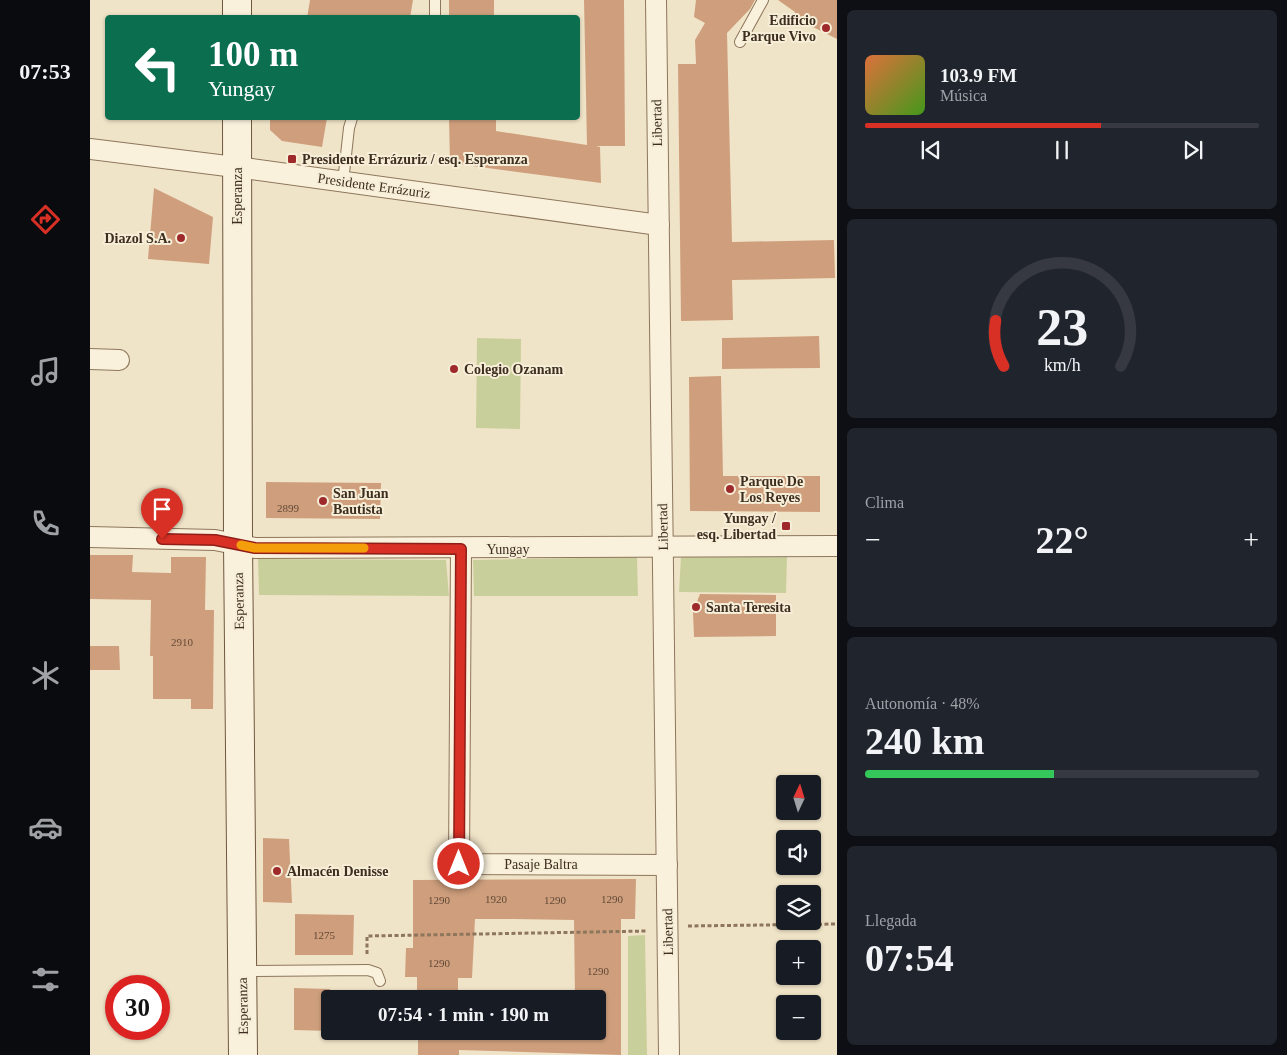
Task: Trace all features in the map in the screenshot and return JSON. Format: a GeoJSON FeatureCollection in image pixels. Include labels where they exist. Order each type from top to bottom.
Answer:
{"type":"FeatureCollection","features":[{"type":"Feature","properties":{"kind":"main road"},"geometry":{"type":"LineString","coordinates":[[237,0],[237,15]]}},
{"type":"Feature","properties":{"kind":"main road","name":"Esperanza"},"geometry":{"type":"LineString","coordinates":[[237,120],[238,544],[243,1055]]}},
{"type":"Feature","properties":{"kind":"street","name":"Libertad"},"geometry":{"type":"LineString","coordinates":[[656,0],[669,1055]]}},
{"type":"Feature","properties":{"kind":"street","name":"Presidente Errázuriz"},"geometry":{"type":"LineString","coordinates":[[90,149],[659,225]]}},
{"type":"Feature","properties":{"kind":"street"},"geometry":{"type":"LineString","coordinates":[[90,359],[119,360]]}},
{"type":"Feature","properties":{"kind":"street","name":"Yungay"},"geometry":{"type":"LineString","coordinates":[[90,537],[215,540],[255,548],[461,549],[837,546]]}},
{"type":"Feature","properties":{"kind":"street","name":"Pasaje Baltra"},"geometry":{"type":"LineString","coordinates":[[461,549],[459,864],[667,865]]}},
{"type":"Feature","properties":{"kind":"lane"},"geometry":{"type":"LineString","coordinates":[[435,0],[435,15]]}},
{"type":"Feature","properties":{"kind":"lane"},"geometry":{"type":"LineString","coordinates":[[740,42],[763,0]]}},
{"type":"Feature","properties":{"kind":"lane"},"geometry":{"type":"LineString","coordinates":[[343,182],[351,120]]}},
{"type":"Feature","properties":{"kind":"lane"},"geometry":{"type":"LineString","coordinates":[[242,972],[368,970],[377,973],[380,981]]}},
{"type":"Feature","properties":{"kind":"path"},"geometry":{"type":"LineString","coordinates":[[668,926],[837,924]]}},
{"type":"Feature","properties":{"kind":"path"},"geometry":{"type":"LineString","coordinates":[[368,970],[367,936],[645,931]]}},
{"type":"Feature","properties":{"kind":"green space"},"geometry":{"type":"Polygon","coordinates":[[[477,338],[521,339],[520,429],[476,428],[477,338]]]}},
{"type":"Feature","properties":{"kind":"green space"},"geometry":{"type":"Polygon","coordinates":[[[681,556],[787,557],[786,593],[679,592],[681,556]]]}},
{"type":"Feature","properties":{"kind":"green space"},"geometry":{"type":"Polygon","coordinates":[[[637,557],[638,596],[474,596],[473,560],[637,557]]]}},
{"type":"Feature","properties":{"kind":"green space"},"geometry":{"type":"Polygon","coordinates":[[[258,559],[446,560],[449,596],[259,595],[258,559]]]}},
{"type":"Feature","properties":{"kind":"green space"},"geometry":{"type":"Polygon","coordinates":[[[645,935],[647,1055],[628,1055],[628,936],[645,935]]]}},
{"type":"Feature","properties":{"kind":"building"},"geometry":{"type":"Polygon","coordinates":[[[310,0],[413,0],[410,15],[308,15],[310,0]]]}},
{"type":"Feature","properties":{"kind":"building"},"geometry":{"type":"Polygon","coordinates":[[[449,0],[494,0],[494,15],[449,15],[449,0]]]}},
{"type":"Feature","properties":{"kind":"building"},"geometry":{"type":"Polygon","coordinates":[[[584,0],[624,0],[625,146],[596,146],[600,147],[601,183],[450,163],[449,120],[496,120],[496,131],[587,145],[584,0]]]}},
{"type":"Feature","properties":{"kind":"building"},"geometry":{"type":"Polygon","coordinates":[[[696,0],[755,0],[750,9],[727,33],[732,242],[834,240],[835,278],[732,280],[733,320],[681,321],[678,64],[696,64],[695,40],[705,23],[694,17],[696,0]]]}},
{"type":"Feature","properties":{"kind":"building","name":"Edificio Parque Vivo"},"geometry":{"type":"Polygon","coordinates":[[[778,0],[837,0],[837,39],[793,17],[795,12],[778,0]]]}},
{"type":"Feature","properties":{"kind":"building"},"geometry":{"type":"Polygon","coordinates":[[[270,120],[327,120],[322,147],[282,141],[270,130],[270,120]]]}},
{"type":"Feature","properties":{"kind":"building","name":"Diazol S.A."},"geometry":{"type":"Polygon","coordinates":[[[154,188],[213,217],[209,264],[148,259],[154,188]]]}},
{"type":"Feature","properties":{"kind":"building"},"geometry":{"type":"Polygon","coordinates":[[[819,336],[820,368],[722,369],[722,338],[819,336]]]}},
{"type":"Feature","properties":{"kind":"building"},"geometry":{"type":"Polygon","coordinates":[[[721,376],[723,476],[820,476],[820,512],[690,511],[689,377],[721,376]]]}},
{"type":"Feature","properties":{"kind":"building","name":"San Juan Bautista"},"geometry":{"type":"Polygon","coordinates":[[[266,482],[381,483],[380,519],[266,518],[266,482]]]}},
{"type":"Feature","properties":{"kind":"building"},"geometry":{"type":"Polygon","coordinates":[[[90,555],[133,555],[132,572],[171,573],[171,557],[206,557],[205,610],[214,610],[213,709],[191,709],[191,699],[153,699],[153,656],[150,656],[151,600],[90,599],[90,555]]]}},
{"type":"Feature","properties":{"kind":"building"},"geometry":{"type":"Polygon","coordinates":[[[700,594],[776,595],[776,636],[694,637],[693,612],[700,594]]]}},
{"type":"Feature","properties":{"kind":"building"},"geometry":{"type":"Polygon","coordinates":[[[90,646],[119,646],[120,670],[90,670],[90,646]]]}},
{"type":"Feature","properties":{"kind":"building","name":"Almacén Denisse"},"geometry":{"type":"Polygon","coordinates":[[[263,838],[289,839],[292,903],[263,902],[263,838]]]}},
{"type":"Feature","properties":{"kind":"building"},"geometry":{"type":"Polygon","coordinates":[[[636,879],[635,919],[621,919],[621,1055],[459,1050],[459,1055],[418,1055],[418,1040],[606,1040],[606,990],[575,990],[574,920],[475,919],[472,978],[458,978],[458,990],[417,990],[417,977],[405,977],[406,948],[413,948],[413,880],[636,879]]]}},
{"type":"Feature","properties":{"kind":"building"},"geometry":{"type":"Polygon","coordinates":[[[295,914],[354,915],[353,955],[295,955],[295,914]]]}},
{"type":"Feature","properties":{"kind":"building"},"geometry":{"type":"Polygon","coordinates":[[[294,988],[330,989],[321,990],[321,1031],[294,1030],[294,988]]]}},
{"type":"Feature","properties":{"kind":"slow traffic"},"geometry":{"type":"LineString","coordinates":[[241,545],[255,548],[364,548]]}},
{"type":"Feature","properties":{"kind":"place","name":"Edificio Parque Vivo"},"geometry":{"type":"Point","coordinates":[826,28]}},
{"type":"Feature","properties":{"kind":"place","name":"Presidente Errázuriz / esq. Esperanza"},"geometry":{"type":"Point","coordinates":[292,159]}},
{"type":"Feature","properties":{"kind":"place","name":"Diazol S.A."},"geometry":{"type":"Point","coordinates":[181,238]}},
{"type":"Feature","properties":{"kind":"place","name":"Colegio Ozanam"},"geometry":{"type":"Point","coordinates":[454,369]}},
{"type":"Feature","properties":{"kind":"place","name":"Parque De Los Reyes"},"geometry":{"type":"Point","coordinates":[730,489]}},
{"type":"Feature","properties":{"kind":"place","name":"San Juan Bautista"},"geometry":{"type":"Point","coordinates":[323,501]}},
{"type":"Feature","properties":{"kind":"place","name":"Yungay / esq. Libertad"},"geometry":{"type":"Point","coordinates":[786,526]}},
{"type":"Feature","properties":{"kind":"place","name":"Santa Teresita"},"geometry":{"type":"Point","coordinates":[696,607]}},
{"type":"Feature","properties":{"kind":"place","name":"Almacén Denisse"},"geometry":{"type":"Point","coordinates":[277,871]}},
{"type":"Feature","properties":{"kind":"route"},"geometry":{"type":"LineString","coordinates":[[162,539],[215,540],[255,548],[461,549],[459,864]]}}]}
